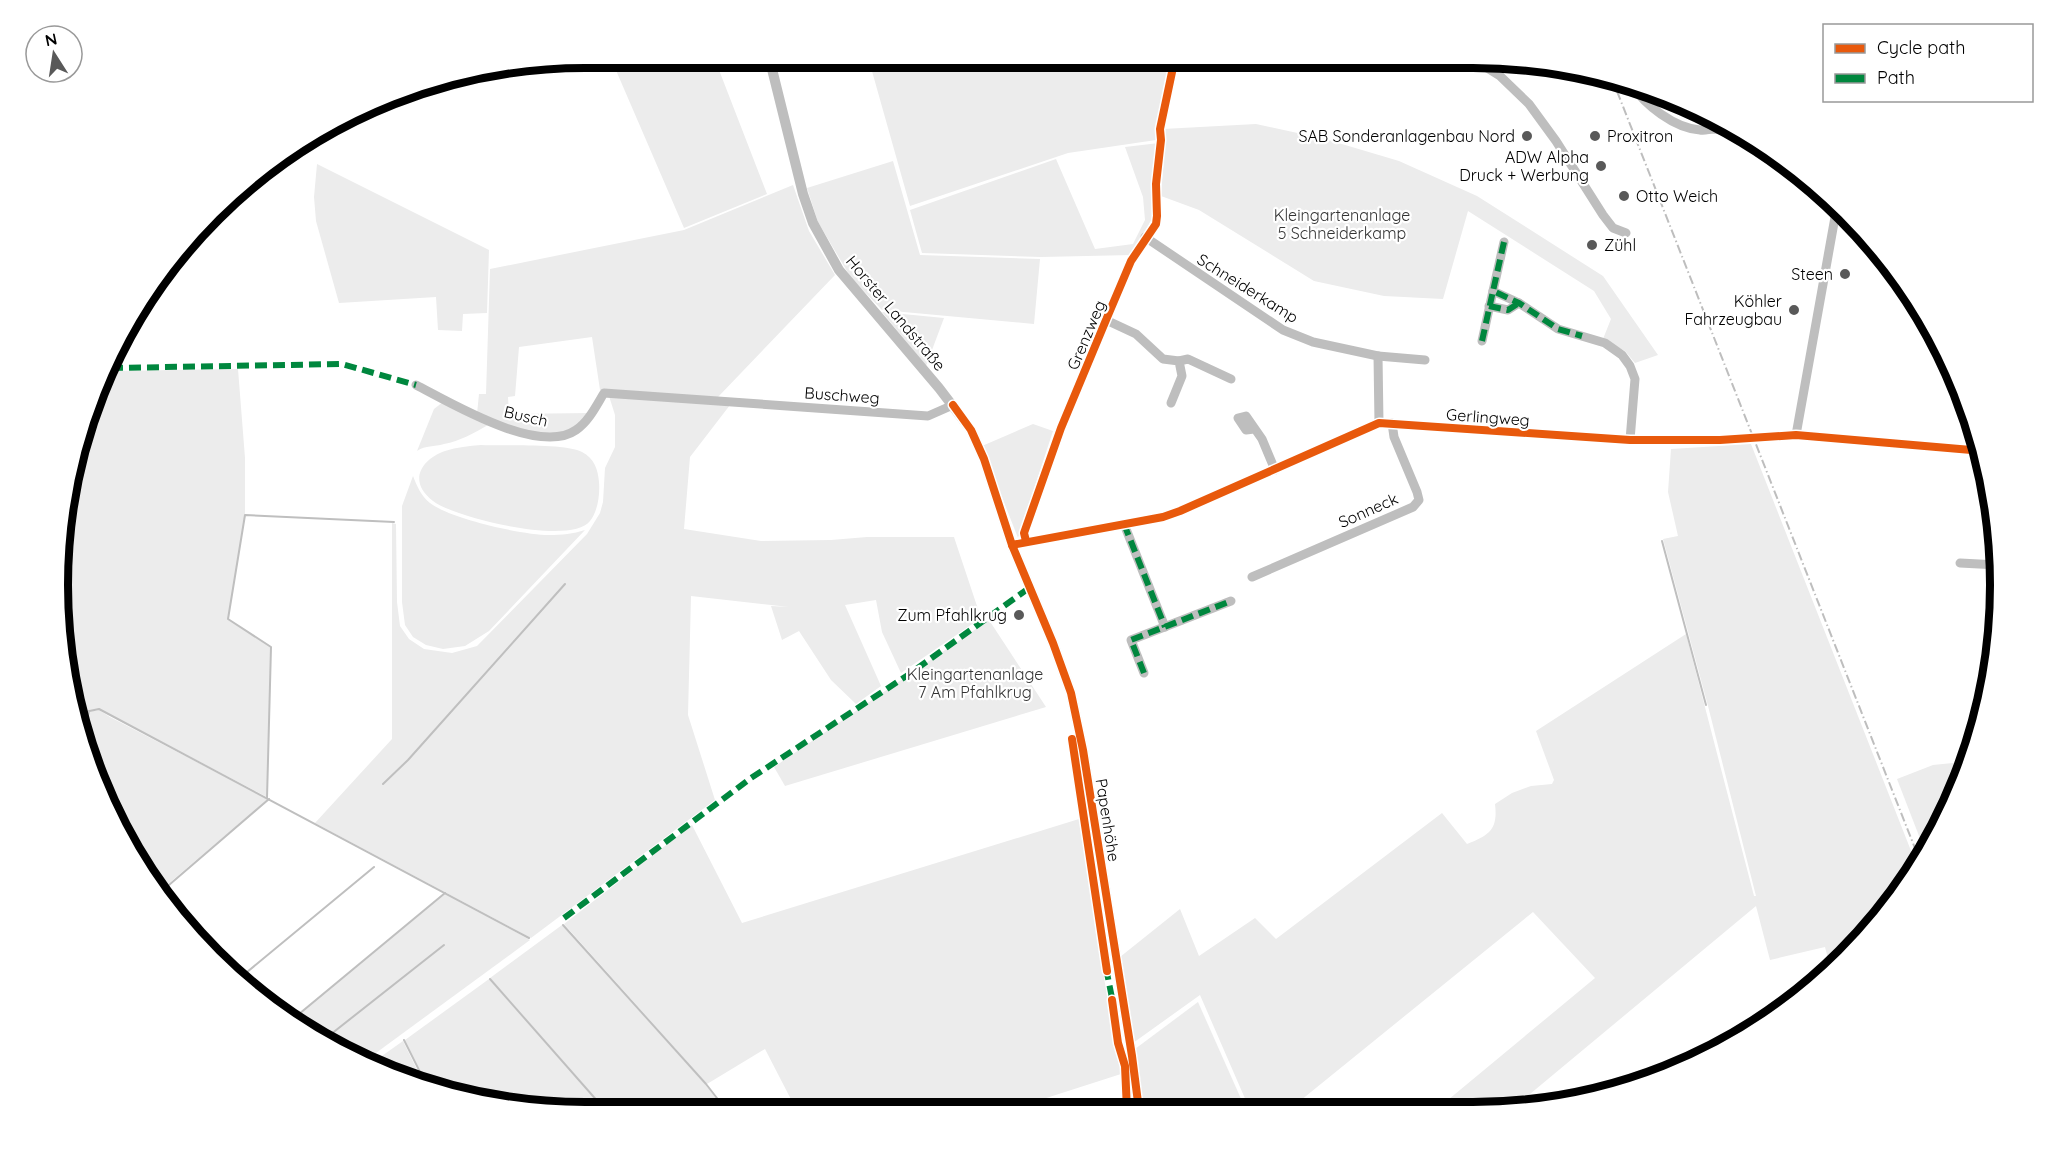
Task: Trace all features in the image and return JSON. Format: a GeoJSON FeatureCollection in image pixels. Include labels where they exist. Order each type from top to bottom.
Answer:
{"type":"FeatureCollection","features":[{"type":"Feature","properties":{"kind":"main road","name":"Horster Landstraße"},"geometry":{"type":"LineString","coordinates":[[772,68],[803,194],[813,223],[828,253],[839,270],[953,405],[970,430],[984,459],[1012,544]]}},
{"type":"Feature","properties":{"kind":"main road","name":"Papenhöhe"},"geometry":{"type":"LineString","coordinates":[[1012,544],[1053,643],[1071,693],[1079,728],[1138,1102]]}},
{"type":"Feature","properties":{"kind":"street"},"geometry":{"type":"LineString","coordinates":[[1488,68],[1500,76],[1527,102],[1556,141],[1603,215],[1613,228],[1626,233]]}},
{"type":"Feature","properties":{"kind":"street"},"geometry":{"type":"LineString","coordinates":[[1639,95],[1649,106],[1682,124],[1700,130],[1719,130]]}},
{"type":"Feature","properties":{"kind":"street","name":"Grenzweg"},"geometry":{"type":"LineString","coordinates":[[1026,541],[1024,533],[1061,428],[1131,261],[1145,237],[1156,224],[1156,183],[1161,140]]}},
{"type":"Feature","properties":{"kind":"street"},"geometry":{"type":"LineString","coordinates":[[1796,435],[1835,216]]}},
{"type":"Feature","properties":{"kind":"street","name":"Schneiderkamp"},"geometry":{"type":"LineString","coordinates":[[1145,237],[1283,330],[1313,342],[1378,356],[1425,360]]}},
{"type":"Feature","properties":{"kind":"street"},"geometry":{"type":"LineString","coordinates":[[1482,341],[1504,242]]}},
{"type":"Feature","properties":{"kind":"street"},"geometry":{"type":"LineString","coordinates":[[1493,291],[1519,303],[1558,329],[1605,344],[1622,355],[1635,379],[1630,440]]}},
{"type":"Feature","properties":{"kind":"street"},"geometry":{"type":"LineString","coordinates":[[1489,306],[1508,310],[1519,303]]}},
{"type":"Feature","properties":{"kind":"street"},"geometry":{"type":"LineString","coordinates":[[1106,320],[1136,334],[1163,359],[1179,362],[1188,359],[1231,379]]}},
{"type":"Feature","properties":{"kind":"street"},"geometry":{"type":"LineString","coordinates":[[1378,356],[1379,423]]}},
{"type":"Feature","properties":{"kind":"street"},"geometry":{"type":"LineString","coordinates":[[1171,403],[1182,376],[1179,362]]}},
{"type":"Feature","properties":{"kind":"street","name":"Busch"},"geometry":{"type":"LineString","coordinates":[[416,385],[475,416],[517,432],[555,437],[575,431],[589,418],[604,393],[727,402]]}},
{"type":"Feature","properties":{"kind":"street","name":"Buschweg"},"geometry":{"type":"LineString","coordinates":[[727,402],[928,416],[953,405]]}},
{"type":"Feature","properties":{"kind":"street","name":"Gerlingweg"},"geometry":{"type":"LineString","coordinates":[[1012,544],[1163,517],[1179,512],[1379,423],[1630,440],[1720,440],[1796,435],[1972,450]]}},
{"type":"Feature","properties":{"kind":"street","name":"Sonneck"},"geometry":{"type":"LineString","coordinates":[[1252,577],[1413,507],[1419,500],[1394,436],[1392,423]]}},
{"type":"Feature","properties":{"kind":"street"},"geometry":{"type":"LineString","coordinates":[[1254,429],[1262,439],[1275,470]]}},
{"type":"Feature","properties":{"kind":"street"},"geometry":{"type":"LineString","coordinates":[[1124,524],[1166,627]]}},
{"type":"Feature","properties":{"kind":"street"},"geometry":{"type":"LineString","coordinates":[[1960,563],[1989,565]]}},
{"type":"Feature","properties":{"kind":"street"},"geometry":{"type":"LineString","coordinates":[[1144,673],[1131,640],[1231,601]]}},
{"type":"Feature","properties":{"kind":"green space"},"geometry":{"type":"Polygon","coordinates":[[[615,68],[718,68],[767,194],[684,228],[615,68]]]}},
{"type":"Feature","properties":{"kind":"green space"},"geometry":{"type":"Polygon","coordinates":[[[871,68],[1170,68],[1156,140],[1068,153],[910,206],[871,68]]]}},
{"type":"Feature","properties":{"kind":"green space","name":"Kleingartenanlage 5 Schneiderkamp"},"geometry":{"type":"Polygon","coordinates":[[[1256,124],[1325,139],[1399,161],[1477,196],[1603,276],[1658,355],[1635,363],[1625,351],[1603,339],[1611,319],[1594,291],[1468,211],[1443,299],[1384,296],[1314,281],[1199,210],[1161,196],[1165,143],[1163,129],[1256,124]]]}},
{"type":"Feature","properties":{"kind":"green space"},"geometry":{"type":"Polygon","coordinates":[[[1159,143],[1155,213],[1132,255],[1041,257],[922,253],[910,210],[1056,159],[1095,249],[1133,244],[1145,220],[1143,197],[1125,147],[1159,143]]]}},
{"type":"Feature","properties":{"kind":"green space"},"geometry":{"type":"Polygon","coordinates":[[[893,161],[920,255],[1040,259],[1034,324],[882,310],[851,278],[818,222],[807,188],[893,161]]]}},
{"type":"Feature","properties":{"kind":"green space"},"geometry":{"type":"Polygon","coordinates":[[[317,164],[489,250],[487,313],[463,314],[462,331],[438,330],[436,297],[339,303],[316,221],[314,197],[317,164]]]}},
{"type":"Feature","properties":{"kind":"green space"},"geometry":{"type":"Polygon","coordinates":[[[793,185],[809,231],[835,275],[718,397],[600,390],[592,337],[519,347],[515,396],[508,397],[509,414],[590,413],[575,428],[561,434],[537,435],[477,414],[479,394],[486,394],[490,269],[684,230],[793,185]]]}},
{"type":"Feature","properties":{"kind":"green space"},"geometry":{"type":"Polygon","coordinates":[[[882,312],[944,318],[926,366],[882,312]]]}},
{"type":"Feature","properties":{"kind":"green space"},"geometry":{"type":"Polygon","coordinates":[[[238,369],[245,458],[245,514],[228,619],[271,647],[267,797],[99,709],[83,711],[77,686],[69,619],[69,551],[72,517],[85,451],[114,371],[238,369]]]}},
{"type":"Feature","properties":{"kind":"green space"},"geometry":{"type":"Polygon","coordinates":[[[609,396],[730,405],[690,457],[684,529],[761,541],[867,537],[954,537],[981,618],[901,673],[882,632],[876,600],[845,605],[881,686],[856,704],[831,680],[799,631],[782,640],[771,606],[789,607],[691,596],[688,715],[715,800],[531,938],[315,823],[392,739],[392,523],[396,524],[397,602],[400,626],[409,639],[424,649],[452,653],[477,646],[587,534],[600,513],[605,468],[615,447],[615,415],[609,396]]]}},
{"type":"Feature","properties":{"kind":"green space"},"geometry":{"type":"Polygon","coordinates":[[[443,402],[488,425],[456,441],[417,451],[434,409],[443,402]]]}},
{"type":"Feature","properties":{"kind":"green space"},"geometry":{"type":"Polygon","coordinates":[[[1033,424],[1053,431],[1018,538],[982,446],[1033,424]]]}},
{"type":"Feature","properties":{"kind":"green space"},"geometry":{"type":"Polygon","coordinates":[[[1751,444],[1913,855],[1883,900],[1861,926],[1828,960],[1825,947],[1770,960],[1756,906],[1523,1099],[1445,1102],[1595,978],[1533,912],[1299,1102],[1247,1102],[1200,995],[1133,1043],[1120,957],[1180,909],[1199,956],[1255,918],[1276,939],[1442,813],[1467,844],[1482,837],[1494,825],[1495,804],[1512,793],[1531,786],[1552,784],[1554,780],[1536,731],[1686,634],[1754,896],[1756,896],[1663,539],[1678,536],[1668,492],[1671,449],[1751,444]]]}},
{"type":"Feature","properties":{"kind":"green space"},"geometry":{"type":"Polygon","coordinates":[[[481,445],[562,447],[586,454],[595,464],[599,482],[598,502],[593,517],[579,528],[561,531],[513,527],[445,508],[425,494],[419,479],[420,472],[429,460],[450,450],[481,445]]]}},
{"type":"Feature","properties":{"kind":"green space"},"geometry":{"type":"Polygon","coordinates":[[[413,476],[422,494],[430,503],[454,515],[505,529],[537,534],[563,534],[585,530],[489,631],[465,646],[443,649],[426,645],[413,637],[405,625],[402,602],[402,506],[413,476]]]}},
{"type":"Feature","properties":{"kind":"green space","name":"Kleingartenanlage 7 Am Pfahlkrug"},"geometry":{"type":"Polygon","coordinates":[[[989,620],[1046,707],[785,786],[774,767],[989,620]]]}},
{"type":"Feature","properties":{"kind":"green space"},"geometry":{"type":"Polygon","coordinates":[[[99,710],[268,799],[165,887],[121,814],[95,751],[86,723],[88,715],[86,722],[83,712],[99,710]]]}},
{"type":"Feature","properties":{"kind":"green space"},"geometry":{"type":"Polygon","coordinates":[[[1958,763],[1936,814],[1921,842],[1897,779],[1933,765],[1958,763]]]}},
{"type":"Feature","properties":{"kind":"green space"},"geometry":{"type":"Polygon","coordinates":[[[1079,819],[1116,1053],[1123,1066],[1121,1074],[1034,1102],[792,1102],[765,1049],[707,1084],[564,924],[692,825],[742,923],[1079,819]]]}},
{"type":"Feature","properties":{"kind":"green space"},"geometry":{"type":"Polygon","coordinates":[[[446,893],[530,940],[372,1056],[297,1015],[446,893]]]}},
{"type":"Feature","properties":{"kind":"green space"},"geometry":{"type":"Polygon","coordinates":[[[562,925],[719,1102],[599,1102],[490,978],[562,925]]]}},
{"type":"Feature","properties":{"kind":"green space"},"geometry":{"type":"Polygon","coordinates":[[[489,979],[598,1102],[517,1098],[484,1093],[423,1076],[405,1040],[489,979]]]}},
{"type":"Feature","properties":{"kind":"green space"},"geometry":{"type":"Polygon","coordinates":[[[1198,1002],[1242,1102],[1142,1102],[1135,1049],[1198,1002]]]}},
{"type":"Feature","properties":{"kind":"green space"},"geometry":{"type":"Polygon","coordinates":[[[403,1041],[420,1075],[387,1063],[378,1059],[403,1041]]]}},
{"type":"Feature","properties":{"kind":"waterway"},"geometry":{"type":"LineString","coordinates":[[267,798],[271,647],[228,619],[245,515],[394,522]]}},
{"type":"Feature","properties":{"kind":"waterway"},"geometry":{"type":"LineString","coordinates":[[1662,541],[1706,705]]}},
{"type":"Feature","properties":{"kind":"waterway"},"geometry":{"type":"LineString","coordinates":[[383,784],[408,760],[565,584]]}},
{"type":"Feature","properties":{"kind":"waterway"},"geometry":{"type":"LineString","coordinates":[[83,712],[99,709],[529,938]]}},
{"type":"Feature","properties":{"kind":"waterway"},"geometry":{"type":"LineString","coordinates":[[86,723],[89,711]]}},
{"type":"Feature","properties":{"kind":"waterway"},"geometry":{"type":"LineString","coordinates":[[166,888],[269,799]]}},
{"type":"Feature","properties":{"kind":"waterway"},"geometry":{"type":"LineString","coordinates":[[244,974],[374,867]]}},
{"type":"Feature","properties":{"kind":"waterway"},"geometry":{"type":"LineString","coordinates":[[297,1015],[445,893]]}},
{"type":"Feature","properties":{"kind":"waterway"},"geometry":{"type":"LineString","coordinates":[[563,925],[720,1102]]}},
{"type":"Feature","properties":{"kind":"waterway"},"geometry":{"type":"LineString","coordinates":[[330,1035],[444,945]]}},
{"type":"Feature","properties":{"kind":"waterway"},"geometry":{"type":"LineString","coordinates":[[490,979],[598,1102]]}},
{"type":"Feature","properties":{"kind":"waterway"},"geometry":{"type":"LineString","coordinates":[[404,1040],[422,1076]]}},
{"type":"Feature","properties":{"kind":"railway"},"geometry":{"type":"LineString","coordinates":[[1616,88],[1916,851]]}},
{"type":"Feature","properties":{"kind":"marked path"},"geometry":{"type":"LineString","coordinates":[[1504,242],[1493,291],[1519,303],[1558,329],[1582,336]]}},
{"type":"Feature","properties":{"kind":"marked path"},"geometry":{"type":"LineString","coordinates":[[1482,341],[1493,291]]}},
{"type":"Feature","properties":{"kind":"marked path"},"geometry":{"type":"LineString","coordinates":[[1489,306],[1508,310],[1519,303]]}},
{"type":"Feature","properties":{"kind":"marked path"},"geometry":{"type":"LineString","coordinates":[[116,368],[342,364],[416,385]]}},
{"type":"Feature","properties":{"kind":"marked path"},"geometry":{"type":"LineString","coordinates":[[1124,524],[1165,627]]}},
{"type":"Feature","properties":{"kind":"marked path"},"geometry":{"type":"LineString","coordinates":[[564,918],[751,778],[908,675],[1029,588]]}},
{"type":"Feature","properties":{"kind":"marked path"},"geometry":{"type":"LineString","coordinates":[[1144,673],[1131,640],[1231,601]]}},
{"type":"Feature","properties":{"kind":"marked path"},"geometry":{"type":"LineString","coordinates":[[1106,968],[1113,1003]]}},
{"type":"Feature","properties":{"kind":"cycle path"},"geometry":{"type":"LineString","coordinates":[[1026,541],[1024,533],[1061,428],[1131,261],[1156,224],[1160,129],[1173,68]]}},
{"type":"Feature","properties":{"kind":"cycle path"},"geometry":{"type":"LineString","coordinates":[[953,405],[971,430],[984,459],[1012,545],[1071,693],[1083,750],[1138,1102]]}},
{"type":"Feature","properties":{"kind":"cycle path"},"geometry":{"type":"LineString","coordinates":[[1012,545],[1163,517],[1379,423],[1630,440],[1720,440],[1796,435],[1972,450]]}},
{"type":"Feature","properties":{"kind":"cycle path"},"geometry":{"type":"LineString","coordinates":[[1072,739],[1107,971]]}},
{"type":"Feature","properties":{"kind":"cycle path"},"geometry":{"type":"LineString","coordinates":[[1112,1000],[1118,1043],[1125,1066],[1127,1102]]}},
{"type":"Feature","properties":{"kind":"place","name":"SAB Sonderanlagenbau Nord"},"geometry":{"type":"Point","coordinates":[1527,136]}},
{"type":"Feature","properties":{"kind":"place","name":"Proxitron"},"geometry":{"type":"Point","coordinates":[1595,136]}},
{"type":"Feature","properties":{"kind":"place","name":"ADW Alpha Druck + Werbung"},"geometry":{"type":"Point","coordinates":[1601,166]}},
{"type":"Feature","properties":{"kind":"place","name":"Otto Weich"},"geometry":{"type":"Point","coordinates":[1624,196]}},
{"type":"Feature","properties":{"kind":"place","name":"Zühl"},"geometry":{"type":"Point","coordinates":[1592,245]}},
{"type":"Feature","properties":{"kind":"place","name":"Steen"},"geometry":{"type":"Point","coordinates":[1845,274]}},
{"type":"Feature","properties":{"kind":"place","name":"Köhler Fahrzeugbau"},"geometry":{"type":"Point","coordinates":[1794,310]}},
{"type":"Feature","properties":{"kind":"place","name":"Zum Pfahlkrug"},"geometry":{"type":"Point","coordinates":[1019,615]}}]}
